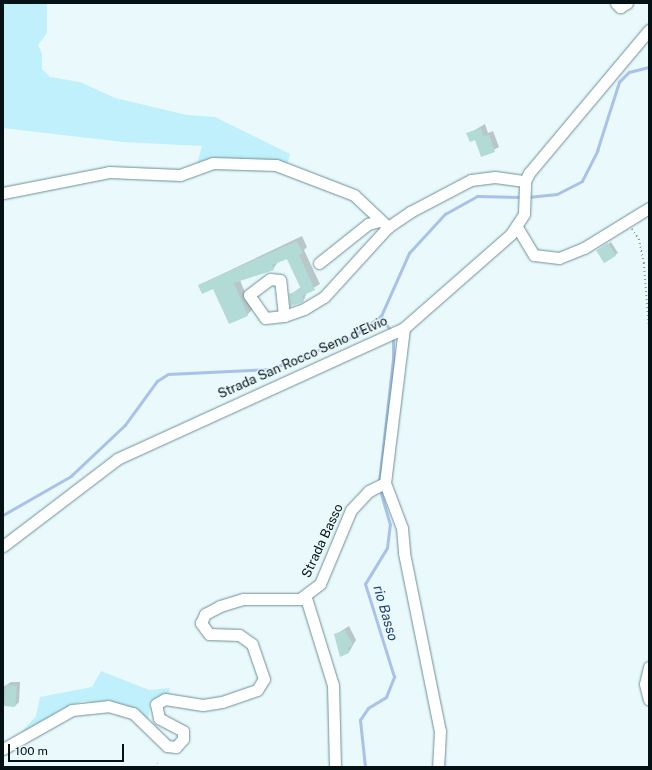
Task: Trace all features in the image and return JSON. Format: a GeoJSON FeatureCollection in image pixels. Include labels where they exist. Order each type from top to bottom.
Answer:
{"type":"FeatureCollection","features":[{"type":"Feature","properties":{"kind":"street"},"geometry":{"type":"LineString","coordinates":[[616,3],[620,6],[627,3]]}},
{"type":"Feature","properties":{"kind":"street"},"geometry":{"type":"LineString","coordinates":[[649,30],[540,156],[525,184],[525,208],[518,225],[534,255],[559,258],[584,248],[649,208]]}},
{"type":"Feature","properties":{"kind":"street"},"geometry":{"type":"LineString","coordinates":[[3,193],[109,172],[180,175],[213,163],[276,165],[338,186],[367,205],[383,224]]}},
{"type":"Feature","properties":{"kind":"street"},"geometry":{"type":"LineString","coordinates":[[284,316],[324,297],[383,224],[470,180],[494,177],[525,184]]}},
{"type":"Feature","properties":{"kind":"street"},"geometry":{"type":"LineString","coordinates":[[319,263],[368,224],[383,224]]}},
{"type":"Feature","properties":{"kind":"street","name":"Strada San Rocco Seno d'Elvio"},"geometry":{"type":"LineString","coordinates":[[3,546],[117,459],[396,331],[518,225]]}},
{"type":"Feature","properties":{"kind":"street"},"geometry":{"type":"LineString","coordinates":[[396,331],[381,485],[402,528],[404,553],[440,731],[438,767]]}},
{"type":"Feature","properties":{"kind":"street","name":"Strada Basso"},"geometry":{"type":"LineString","coordinates":[[3,749],[72,710],[108,706],[133,713],[147,723],[167,746],[176,747],[183,739],[183,731],[159,718],[156,704],[165,699],[203,704],[222,702],[257,690],[264,679],[252,644],[239,635],[209,634],[201,623],[205,614],[243,599],[306,598],[320,584],[351,510],[381,485]]}},
{"type":"Feature","properties":{"kind":"street"},"geometry":{"type":"LineString","coordinates":[[306,598],[333,685],[335,767]]}},
{"type":"Feature","properties":{"kind":"street"},"geometry":{"type":"LineString","coordinates":[[649,667],[645,684],[649,700]]}},
{"type":"Feature","properties":{"kind":"path"},"geometry":{"type":"LineString","coordinates":[[627,221],[639,240],[644,263],[649,326]]}},
{"type":"Feature","properties":{"kind":"path"},"geometry":{"type":"LineString","coordinates":[[155,767],[157,763]]}},
{"type":"Feature","properties":{"kind":"shaded area"},"geometry":{"type":"Polygon","coordinates":[[[3,3],[47,3],[47,33],[38,45],[42,54],[42,69],[50,77],[80,82],[115,98],[187,115],[215,117],[290,154],[287,165],[197,164],[202,146],[123,142],[3,128],[3,3]]]}},
{"type":"Feature","properties":{"kind":"shaded area"},"geometry":{"type":"Polygon","coordinates":[[[101,671],[149,690],[170,688],[169,695],[151,700],[148,720],[128,707],[83,701],[66,707],[19,735],[36,716],[40,697],[92,687],[101,671]]]}},
{"type":"Feature","properties":{"kind":"building"},"geometry":{"type":"Polygon","coordinates":[[[481,128],[484,136],[489,135],[495,152],[481,157],[475,140],[470,142],[466,133],[481,128]]]}},
{"type":"Feature","properties":{"kind":"building"},"geometry":{"type":"Polygon","coordinates":[[[297,241],[303,253],[299,255],[315,290],[302,296],[304,301],[301,303],[290,306],[289,294],[301,289],[287,259],[272,265],[274,270],[234,283],[248,316],[229,324],[213,289],[202,294],[198,285],[297,241]]]}},
{"type":"Feature","properties":{"kind":"building"},"geometry":{"type":"Polygon","coordinates":[[[608,243],[616,256],[604,263],[596,250],[608,243]]]}},
{"type":"Feature","properties":{"kind":"building"},"geometry":{"type":"Polygon","coordinates":[[[345,630],[353,645],[348,647],[349,653],[340,657],[334,634],[345,630]]]}},
{"type":"Feature","properties":{"kind":"building"},"geometry":{"type":"Polygon","coordinates":[[[6,685],[17,686],[15,707],[4,706],[6,685]]]}},
{"type":"Feature","properties":{"kind":"waterway"},"geometry":{"type":"LineString","coordinates":[[528,197],[557,194],[582,181],[597,151],[619,82],[629,72],[649,67]]}},
{"type":"Feature","properties":{"kind":"waterway"},"geometry":{"type":"LineString","coordinates":[[3,515],[71,476],[125,425],[157,381],[168,374],[271,369],[354,336],[381,316],[409,253],[445,214],[477,196],[521,197]]}},
{"type":"Feature","properties":{"kind":"waterway","name":"rio Basso"},"geometry":{"type":"LineString","coordinates":[[381,316],[391,331]]}},
{"type":"Feature","properties":{"kind":"waterway","name":"rio Basso"},"geometry":{"type":"LineString","coordinates":[[379,482],[393,359],[393,336]]}},
{"type":"Feature","properties":{"kind":"waterway","name":"rio Basso"},"geometry":{"type":"LineString","coordinates":[[365,767],[360,720],[368,708],[386,697],[394,677],[365,584],[387,548],[390,525],[380,489]]}}]}
